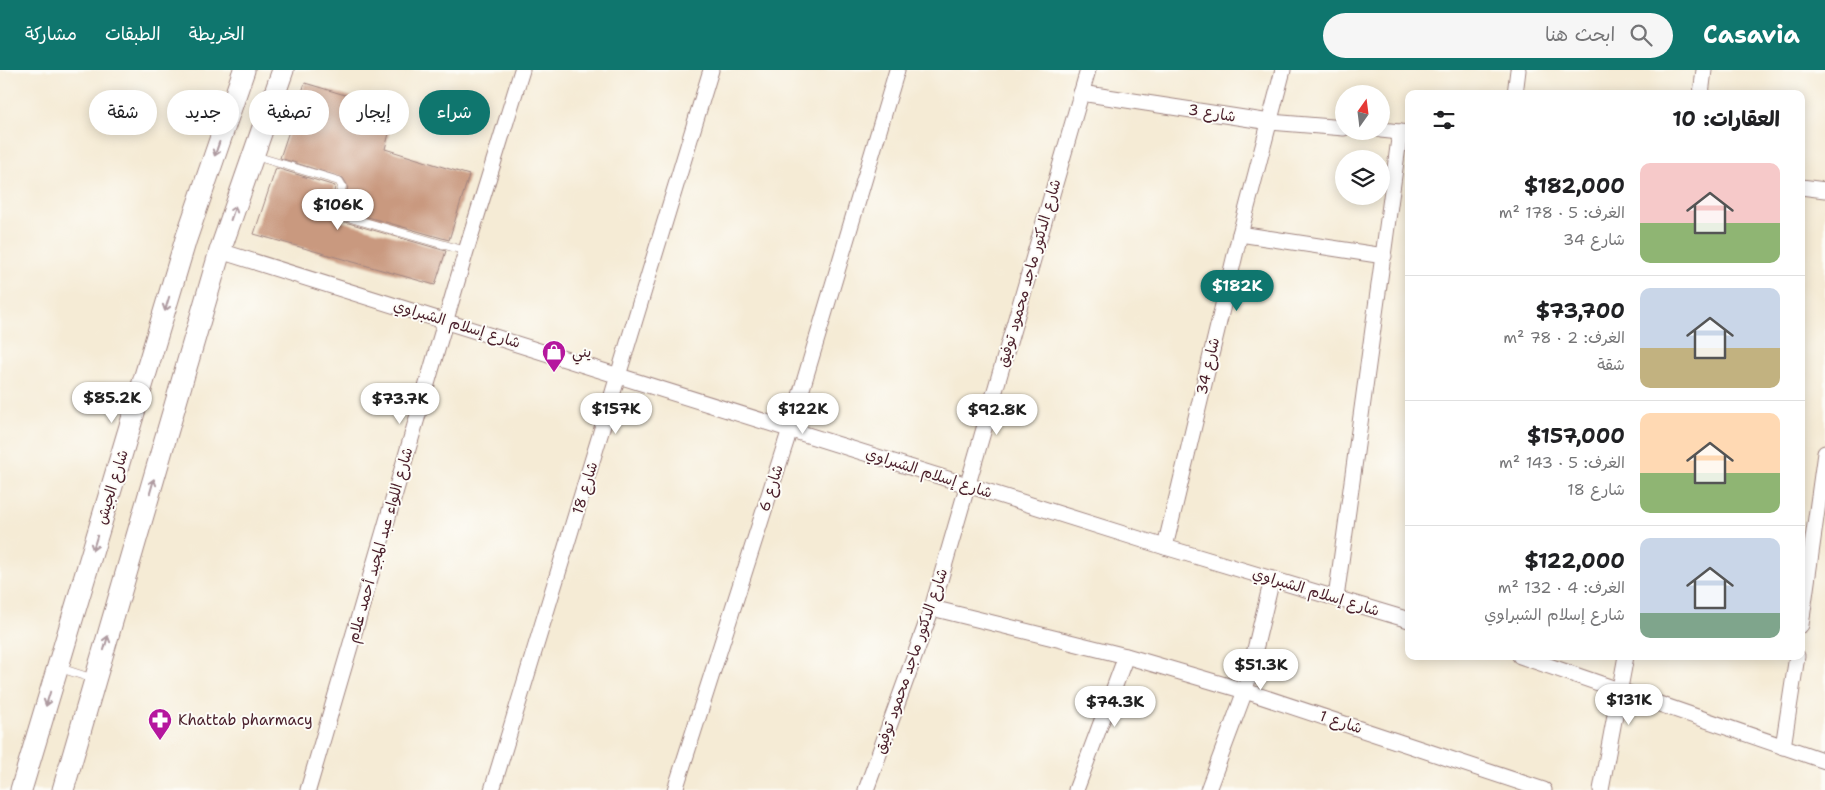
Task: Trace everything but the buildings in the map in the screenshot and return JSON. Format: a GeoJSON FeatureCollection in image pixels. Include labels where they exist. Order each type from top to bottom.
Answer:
{"type":"FeatureCollection","features":[{"type":"Feature","properties":{"kind":"street","name":"شارع الجيش"},"geometry":{"type":"LineString","coordinates":[[21,790],[186,239],[244,70]]}},
{"type":"Feature","properties":{"kind":"street"},"geometry":{"type":"LineString","coordinates":[[63,790],[220,251],[284,70]]}},
{"type":"Feature","properties":{"kind":"street","name":"شارع اللواء عبد المجيد أحمد علام"},"geometry":{"type":"LineString","coordinates":[[308,790],[466,251],[522,70]]}},
{"type":"Feature","properties":{"kind":"street","name":"شارع 18"},"geometry":{"type":"LineString","coordinates":[[492,790],[711,70]]}},
{"type":"Feature","properties":{"kind":"street","name":"شارع 6"},"geometry":{"type":"LineString","coordinates":[[675,790],[790,429],[897,70]]}},
{"type":"Feature","properties":{"kind":"street","name":"شارع الدكتور ماجد محمود توفيق"},"geometry":{"type":"LineString","coordinates":[[866,790],[932,608],[1088,70]]}},
{"type":"Feature","properties":{"kind":"street","name":"شارع 34"},"geometry":{"type":"LineString","coordinates":[[1165,547],[1240,234],[1283,70]]}},
{"type":"Feature","properties":{"kind":"street"},"geometry":{"type":"LineString","coordinates":[[1515,90],[1518,70]]}},
{"type":"Feature","properties":{"kind":"street"},"geometry":{"type":"LineString","coordinates":[[1702,90],[1704,70]]}},
{"type":"Feature","properties":{"kind":"street","name":"شارع 3"},"geometry":{"type":"LineString","coordinates":[[1081,93],[1270,122],[1335,127]]}},
{"type":"Feature","properties":{"kind":"street"},"geometry":{"type":"LineString","coordinates":[[1336,598],[1384,256],[1404,132],[1390,131]]}},
{"type":"Feature","properties":{"kind":"street"},"geometry":{"type":"LineString","coordinates":[[1805,188],[1825,190]]}},
{"type":"Feature","properties":{"kind":"street"},"geometry":{"type":"LineString","coordinates":[[1240,234],[1384,256]]}},
{"type":"Feature","properties":{"kind":"street","name":"شارع إسلام الشبراوي"},"geometry":{"type":"LineString","coordinates":[[220,251],[446,320],[1165,547],[1405,619]]}},
{"type":"Feature","properties":{"kind":"street"},"geometry":{"type":"LineString","coordinates":[[1805,595],[1825,453]]}},
{"type":"Feature","properties":{"kind":"street"},"geometry":{"type":"LineString","coordinates":[[1208,790],[1245,691],[1272,579]]}},
{"type":"Feature","properties":{"kind":"street","name":"شارع 1"},"geometry":{"type":"LineString","coordinates":[[932,608],[1126,656],[1245,691],[1544,790]]}},
{"type":"Feature","properties":{"kind":"street"},"geometry":{"type":"LineString","coordinates":[[1076,790],[1126,656]]}},
{"type":"Feature","properties":{"kind":"street"},"geometry":{"type":"LineString","coordinates":[[1532,660],[1825,761]]}},
{"type":"Feature","properties":{"kind":"street"},"geometry":{"type":"LineString","coordinates":[[1601,790],[1622,690],[1626,660]]}},
{"type":"Feature","properties":{"kind":"street"},"geometry":{"type":"LineString","coordinates":[[1783,747],[1796,660]]}},
{"type":"Feature","properties":{"kind":"lane"},"geometry":{"type":"LineString","coordinates":[[254,155],[339,180],[342,186],[337,211],[343,217],[466,251]]}},
{"type":"Feature","properties":{"kind":"lane"},"geometry":{"type":"LineString","coordinates":[[58,668],[96,680]]}},
{"type":"Feature","properties":{"kind":"place","name":"يني"},"geometry":{"type":"Point","coordinates":[554,373]}},
{"type":"Feature","properties":{"kind":"place","name":"Khattab pharmacy"},"geometry":{"type":"Point","coordinates":[160,741]}}]}
